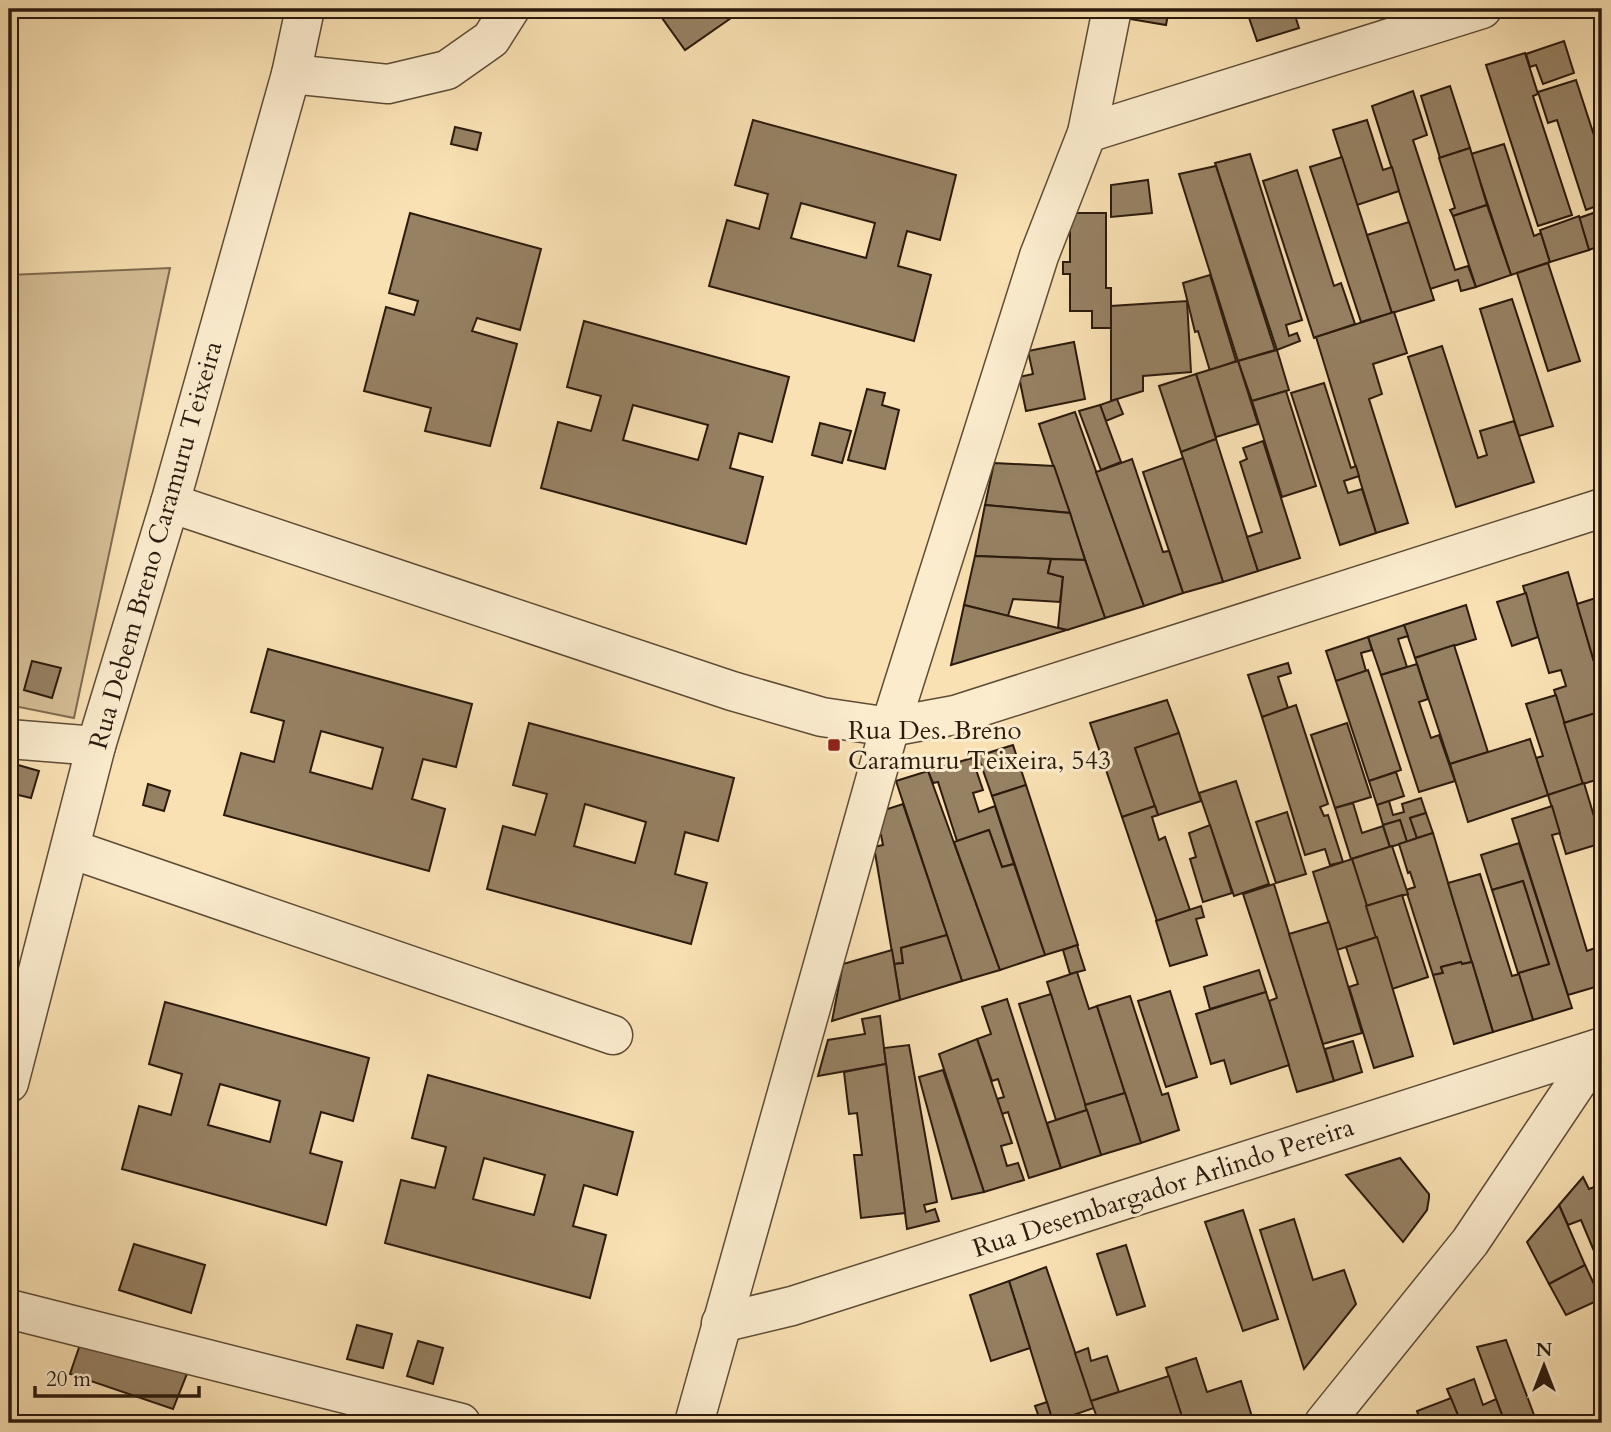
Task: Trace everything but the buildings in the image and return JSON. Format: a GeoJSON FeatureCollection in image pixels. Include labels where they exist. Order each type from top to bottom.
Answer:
{"type":"FeatureCollection","features":[{"type":"Feature","properties":{"kind":"street","name":"Rua Debem Breno Caramuru Teixeira"},"geometry":{"type":"LineString","coordinates":[[9,1083],[96,746],[170,503],[291,74],[305,9]]}},
{"type":"Feature","properties":{"kind":"street"},"geometry":{"type":"LineString","coordinates":[[291,74],[388,84],[447,70],[491,39],[510,9]]}},
{"type":"Feature","properties":{"kind":"street"},"geometry":{"type":"LineString","coordinates":[[694,1423],[890,727],[1039,256],[1087,133],[1112,9]]}},
{"type":"Feature","properties":{"kind":"street"},"geometry":{"type":"LineString","coordinates":[[1087,133],[1482,9]]}},
{"type":"Feature","properties":{"kind":"street"},"geometry":{"type":"LineString","coordinates":[[170,503],[732,691],[822,717],[890,727],[955,715],[1602,508]]}},
{"type":"Feature","properties":{"kind":"street"},"geometry":{"type":"LineString","coordinates":[[9,739],[96,746]]}},
{"type":"Feature","properties":{"kind":"street"},"geometry":{"type":"LineString","coordinates":[[71,849],[613,1035]]}},
{"type":"Feature","properties":{"kind":"street"},"geometry":{"type":"LineString","coordinates":[[1324,1423],[1470,1242],[1601,1048]]}},
{"type":"Feature","properties":{"kind":"street","name":"Rua Desembargador Arlindo Pereira"},"geometry":{"type":"LineString","coordinates":[[722,1323],[792,1306],[1601,1048]]}},
{"type":"Feature","properties":{"kind":"street"},"geometry":{"type":"LineString","coordinates":[[9,1309],[461,1423]]}},
{"type":"Feature","properties":{"kind":"shaded area"},"geometry":{"type":"Polygon","coordinates":[[[170,268],[74,718],[9,705],[9,275],[170,268]]]}},
{"type":"Feature","properties":{"kind":"place","name":"Rua Des. Breno Caramuru Teixeira, 543"},"geometry":{"type":"Point","coordinates":[834,745]}}]}
